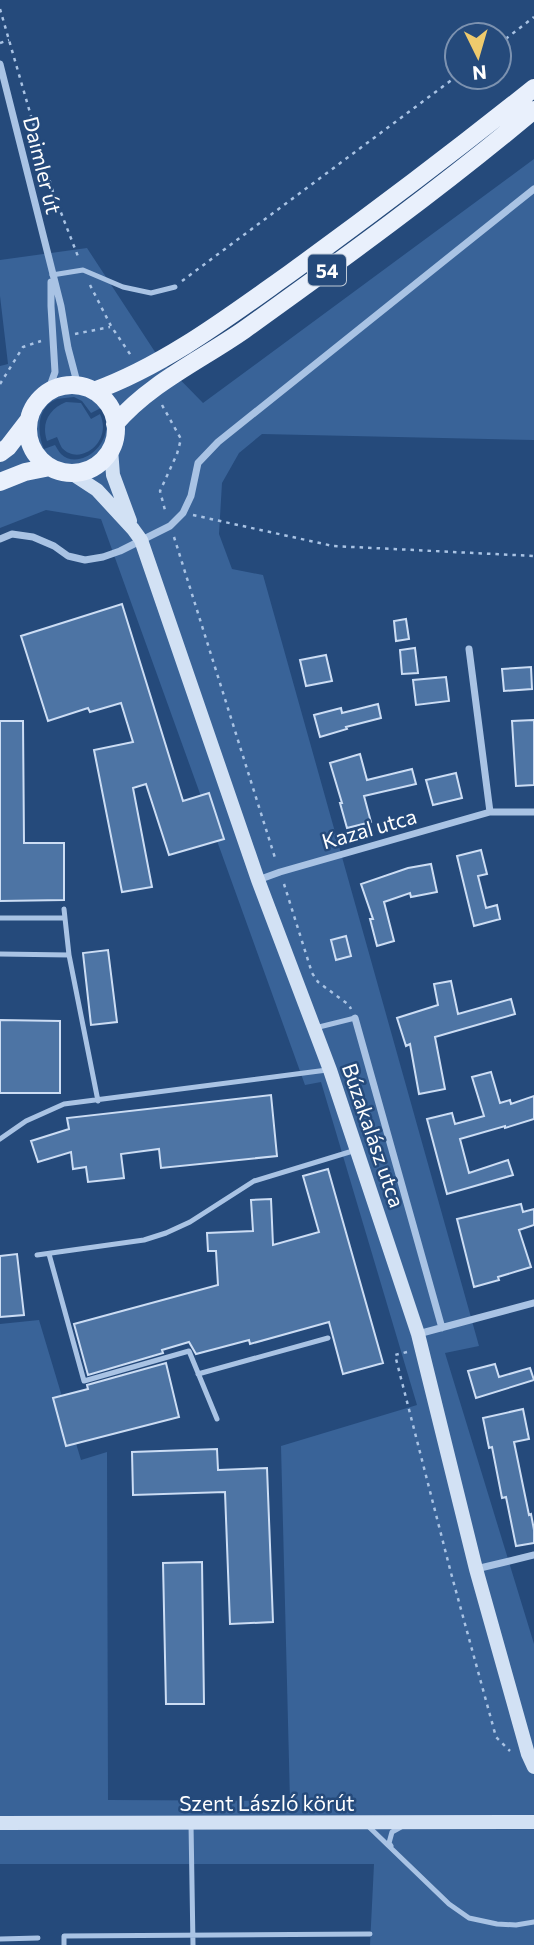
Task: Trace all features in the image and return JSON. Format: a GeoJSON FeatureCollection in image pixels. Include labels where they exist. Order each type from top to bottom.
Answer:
{"type":"FeatureCollection","features":[{"type":"Feature","properties":{"kind":"main road","name":"54"},"geometry":{"type":"LineString","coordinates":[[48,392],[62,386],[86,388],[118,382],[191,342],[435,167],[534,88]]}},
{"type":"Feature","properties":{"kind":"main road","name":"54"},"geometry":{"type":"LineString","coordinates":[[115,424],[130,406],[336,264],[471,163],[534,110]]}},
{"type":"Feature","properties":{"kind":"main road"},"geometry":{"type":"LineString","coordinates":[[28,422],[30,444],[38,458],[50,467],[71,473],[94,467],[111,449],[115,424],[110,408],[100,396],[86,388]]}},
{"type":"Feature","properties":{"kind":"main road"},"geometry":{"type":"LineString","coordinates":[[0,453],[28,422],[32,410],[48,392]]}},
{"type":"Feature","properties":{"kind":"main road"},"geometry":{"type":"LineString","coordinates":[[0,482],[25,472],[50,467]]}},
{"type":"Feature","properties":{"kind":"street","name":"Daimler út"},"geometry":{"type":"LineString","coordinates":[[0,64],[61,306],[68,348],[86,388]]}},
{"type":"Feature","properties":{"kind":"street"},"geometry":{"type":"LineString","coordinates":[[0,539],[12,534],[33,537],[54,545],[68,556],[85,560],[103,557],[137,535],[170,526],[183,513],[191,496],[198,463],[218,442],[534,189]]}},
{"type":"Feature","properties":{"kind":"street","name":"Daimler út"},"geometry":{"type":"LineString","coordinates":[[48,392],[55,372],[52,275]]}},
{"type":"Feature","properties":{"kind":"street","name":"Búzakalász utca"},"geometry":{"type":"LineString","coordinates":[[111,449],[113,475],[137,535],[258,880],[330,1070],[420,1341],[476,1569],[531,1760]]}},
{"type":"Feature","properties":{"kind":"street","name":"Búzakalász utca"},"geometry":{"type":"LineString","coordinates":[[71,473],[97,490],[137,535]]}},
{"type":"Feature","properties":{"kind":"street"},"geometry":{"type":"LineString","coordinates":[[469,649],[490,812]]}},
{"type":"Feature","properties":{"kind":"street","name":"Kazal utca"},"geometry":{"type":"LineString","coordinates":[[258,880],[490,812],[534,812]]}},
{"type":"Feature","properties":{"kind":"street","name":"Búzakalász utca"},"geometry":{"type":"LineString","coordinates":[[355,1018],[442,1328]]}},
{"type":"Feature","properties":{"kind":"street"},"geometry":{"type":"LineString","coordinates":[[420,1341],[442,1328],[534,1303]]}},
{"type":"Feature","properties":{"kind":"street"},"geometry":{"type":"LineString","coordinates":[[476,1569],[534,1555]]}},
{"type":"Feature","properties":{"kind":"street","name":"Szent László körút"},"geometry":{"type":"LineString","coordinates":[[0,1823],[534,1822]]}},
{"type":"Feature","properties":{"kind":"lane"},"geometry":{"type":"LineString","coordinates":[[52,275],[83,270],[123,287],[151,293],[174,287]]}},
{"type":"Feature","properties":{"kind":"lane"},"geometry":{"type":"LineString","coordinates":[[64,909],[69,955],[98,1101]]}},
{"type":"Feature","properties":{"kind":"lane"},"geometry":{"type":"LineString","coordinates":[[0,919],[65,918]]}},
{"type":"Feature","properties":{"kind":"lane"},"geometry":{"type":"LineString","coordinates":[[0,954],[69,955]]}},
{"type":"Feature","properties":{"kind":"lane"},"geometry":{"type":"LineString","coordinates":[[315,1028],[355,1018]]}},
{"type":"Feature","properties":{"kind":"lane"},"geometry":{"type":"LineString","coordinates":[[0,1139],[26,1121],[64,1104],[330,1070]]}},
{"type":"Feature","properties":{"kind":"lane"},"geometry":{"type":"LineString","coordinates":[[37,1255],[144,1240],[166,1233],[190,1222],[254,1181],[356,1149]]}},
{"type":"Feature","properties":{"kind":"lane"},"geometry":{"type":"LineString","coordinates":[[48,1254],[84,1381],[189,1351],[217,1419]]}},
{"type":"Feature","properties":{"kind":"lane"},"geometry":{"type":"LineString","coordinates":[[198,1374],[328,1338]]}},
{"type":"Feature","properties":{"kind":"lane"},"geometry":{"type":"LineString","coordinates":[[364,1822],[449,1904],[469,1918],[497,1924],[534,1922]]}},
{"type":"Feature","properties":{"kind":"lane"},"geometry":{"type":"LineString","coordinates":[[394,1851],[389,1843],[392,1832],[409,1823]]}},
{"type":"Feature","properties":{"kind":"lane"},"geometry":{"type":"LineString","coordinates":[[191,1824],[193,1945]]}},
{"type":"Feature","properties":{"kind":"lane"},"geometry":{"type":"LineString","coordinates":[[64,1945],[64,1936],[370,1934]]}},
{"type":"Feature","properties":{"kind":"lane"},"geometry":{"type":"LineString","coordinates":[[0,1939],[38,1938]]}},
{"type":"Feature","properties":{"kind":"path"},"geometry":{"type":"LineString","coordinates":[[0,9],[53,192],[83,270],[111,326],[132,357]]}},
{"type":"Feature","properties":{"kind":"path"},"geometry":{"type":"LineString","coordinates":[[513,33],[534,17]]}},
{"type":"Feature","properties":{"kind":"path"},"geometry":{"type":"LineString","coordinates":[[0,43],[9,40]]}},
{"type":"Feature","properties":{"kind":"path"},"geometry":{"type":"LineString","coordinates":[[174,287],[443,86]]}},
{"type":"Feature","properties":{"kind":"path"},"geometry":{"type":"LineString","coordinates":[[75,334],[111,326]]}},
{"type":"Feature","properties":{"kind":"path"},"geometry":{"type":"LineString","coordinates":[[0,384],[23,347],[43,341]]}},
{"type":"Feature","properties":{"kind":"path"},"geometry":{"type":"LineString","coordinates":[[161,402],[181,439],[160,491],[163,508]]}},
{"type":"Feature","properties":{"kind":"path"},"geometry":{"type":"LineString","coordinates":[[183,513],[332,546],[534,556]]}},
{"type":"Feature","properties":{"kind":"path"},"geometry":{"type":"LineString","coordinates":[[170,526],[312,973],[318,982],[349,1004],[355,1018]]}},
{"type":"Feature","properties":{"kind":"path"},"geometry":{"type":"LineString","coordinates":[[420,1341],[395,1355],[444,1548],[496,1737],[510,1751],[531,1760]]}},
{"type":"Feature","properties":{"kind":"shaded area"},"geometry":{"type":"Polygon","coordinates":[[[534,159],[534,440],[262,434],[239,453],[222,483],[219,534],[232,569],[263,575],[479,1346],[445,1353],[534,1644],[534,1945],[370,1945],[374,1864],[0,1864],[0,1324],[39,1320],[81,1460],[107,1452],[108,1800],[290,1801],[281,1446],[417,1405],[321,1082],[305,1085],[101,519],[46,510],[0,528],[0,366],[8,364],[0,296],[0,260],[87,248],[159,358],[203,403],[534,159]],[[74,397],[57,399],[45,408],[40,421],[40,436],[44,449],[55,445],[61,454],[69,459],[87,456],[96,450],[106,431],[106,420],[101,408],[91,413],[82,401],[74,397]]]}},
{"type":"Feature","properties":{"kind":"shaded area"},"geometry":{"type":"Polygon","coordinates":[[[66,402],[81,403],[91,419],[100,414],[102,434],[93,449],[85,453],[69,453],[62,448],[57,437],[47,441],[45,428],[48,417],[66,402]]]}},
{"type":"Feature","properties":{"kind":"building"},"geometry":{"type":"Polygon","coordinates":[[[122,604],[183,801],[209,793],[224,839],[169,855],[146,784],[133,788],[152,887],[122,892],[94,750],[133,742],[121,703],[90,712],[88,708],[48,721],[21,636],[122,604]]]}},
{"type":"Feature","properties":{"kind":"building"},"geometry":{"type":"Polygon","coordinates":[[[406,619],[409,639],[396,641],[394,621],[406,619]]]}},
{"type":"Feature","properties":{"kind":"building"},"geometry":{"type":"Polygon","coordinates":[[[415,648],[418,673],[402,674],[400,650],[415,648]]]}},
{"type":"Feature","properties":{"kind":"building"},"geometry":{"type":"Polygon","coordinates":[[[326,655],[332,681],[306,686],[300,660],[326,655]]]}},
{"type":"Feature","properties":{"kind":"building"},"geometry":{"type":"Polygon","coordinates":[[[531,667],[532,689],[504,691],[502,669],[531,667]]]}},
{"type":"Feature","properties":{"kind":"building"},"geometry":{"type":"Polygon","coordinates":[[[446,677],[449,701],[416,705],[413,680],[446,677]]]}},
{"type":"Feature","properties":{"kind":"building"},"geometry":{"type":"Polygon","coordinates":[[[378,704],[381,718],[320,737],[314,715],[341,708],[342,713],[378,704]]]}},
{"type":"Feature","properties":{"kind":"building"},"geometry":{"type":"Polygon","coordinates":[[[534,720],[534,785],[516,786],[512,721],[534,720]]]}},
{"type":"Feature","properties":{"kind":"building"},"geometry":{"type":"Polygon","coordinates":[[[0,721],[23,721],[24,843],[64,843],[64,900],[0,901],[0,721]]]}},
{"type":"Feature","properties":{"kind":"building"},"geometry":{"type":"Polygon","coordinates":[[[360,754],[367,780],[412,769],[416,784],[364,796],[371,822],[347,828],[330,763],[360,754]]]}},
{"type":"Feature","properties":{"kind":"building"},"geometry":{"type":"Polygon","coordinates":[[[456,773],[462,798],[433,805],[426,780],[456,773]]]}},
{"type":"Feature","properties":{"kind":"building"},"geometry":{"type":"Polygon","coordinates":[[[481,850],[487,874],[478,876],[486,908],[497,905],[500,919],[474,926],[457,856],[481,850]]]}},
{"type":"Feature","properties":{"kind":"building"},"geometry":{"type":"Polygon","coordinates":[[[431,864],[437,892],[411,897],[410,893],[384,902],[394,941],[377,946],[370,919],[373,919],[361,884],[408,868],[431,864]]]}},
{"type":"Feature","properties":{"kind":"building"},"geometry":{"type":"Polygon","coordinates":[[[346,936],[351,956],[336,960],[331,940],[346,936]]]}},
{"type":"Feature","properties":{"kind":"building"},"geometry":{"type":"Polygon","coordinates":[[[108,950],[117,1022],[91,1025],[83,953],[108,950]]]}},
{"type":"Feature","properties":{"kind":"building"},"geometry":{"type":"Polygon","coordinates":[[[451,981],[458,1014],[511,999],[515,1014],[435,1037],[445,1089],[419,1094],[410,1044],[406,1046],[397,1018],[438,1005],[434,984],[451,981]]]}},
{"type":"Feature","properties":{"kind":"building"},"geometry":{"type":"Polygon","coordinates":[[[0,1020],[60,1021],[60,1093],[0,1093],[0,1020]]]}},
{"type":"Feature","properties":{"kind":"building"},"geometry":{"type":"Polygon","coordinates":[[[491,1072],[500,1103],[510,1100],[511,1104],[534,1096],[534,1119],[460,1139],[469,1173],[508,1160],[513,1175],[447,1194],[427,1119],[452,1113],[455,1124],[484,1116],[472,1077],[491,1072]]]}},
{"type":"Feature","properties":{"kind":"building"},"geometry":{"type":"Polygon","coordinates":[[[271,1095],[277,1156],[161,1168],[159,1149],[121,1154],[124,1178],[88,1182],[86,1167],[73,1169],[71,1152],[38,1162],[31,1141],[69,1129],[67,1118],[271,1095]]]}},
{"type":"Feature","properties":{"kind":"building"},"geometry":{"type":"Polygon","coordinates":[[[328,1169],[383,1363],[343,1374],[329,1322],[250,1344],[249,1340],[196,1354],[189,1342],[162,1350],[163,1353],[88,1375],[74,1324],[218,1285],[216,1251],[208,1251],[207,1233],[253,1231],[251,1200],[271,1199],[273,1245],[319,1232],[303,1176],[328,1169]]]}},
{"type":"Feature","properties":{"kind":"building"},"geometry":{"type":"Polygon","coordinates":[[[521,1204],[523,1212],[534,1209],[534,1225],[519,1230],[531,1267],[474,1287],[457,1219],[521,1204]]]}},
{"type":"Feature","properties":{"kind":"building"},"geometry":{"type":"Polygon","coordinates":[[[17,1254],[24,1315],[0,1317],[0,1256],[17,1254]]]}},
{"type":"Feature","properties":{"kind":"building"},"geometry":{"type":"Polygon","coordinates":[[[166,1363],[179,1417],[66,1446],[53,1398],[88,1389],[87,1385],[166,1363]]]}},
{"type":"Feature","properties":{"kind":"building"},"geometry":{"type":"Polygon","coordinates":[[[495,1364],[499,1377],[530,1368],[534,1380],[476,1398],[468,1371],[495,1364]]]}},
{"type":"Feature","properties":{"kind":"building"},"geometry":{"type":"Polygon","coordinates":[[[523,1409],[529,1439],[514,1442],[529,1515],[531,1514],[534,1543],[516,1546],[506,1497],[502,1498],[483,1418],[523,1409]]]}},
{"type":"Feature","properties":{"kind":"building"},"geometry":{"type":"Polygon","coordinates":[[[217,1449],[218,1470],[267,1468],[273,1622],[230,1624],[225,1492],[133,1495],[132,1452],[217,1449]]]}},
{"type":"Feature","properties":{"kind":"building"},"geometry":{"type":"Polygon","coordinates":[[[202,1562],[204,1704],[166,1704],[163,1563],[202,1562]]]}}]}
